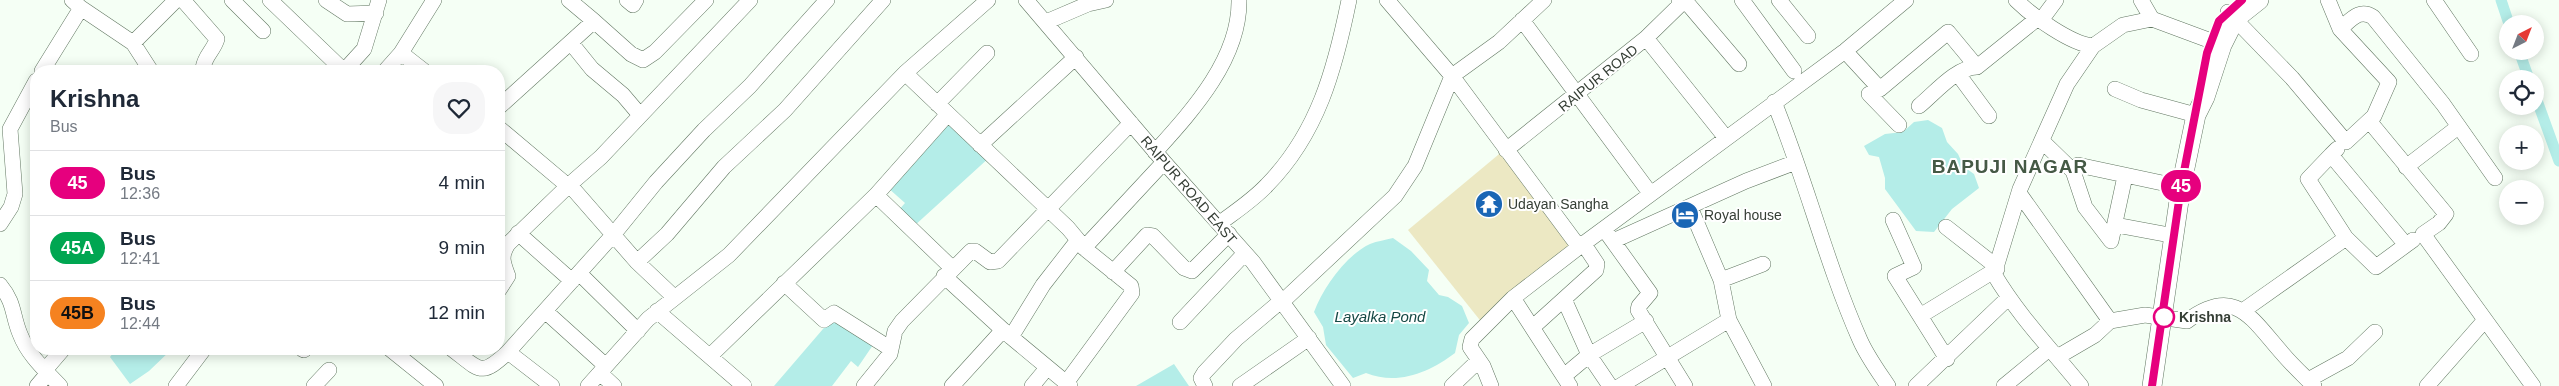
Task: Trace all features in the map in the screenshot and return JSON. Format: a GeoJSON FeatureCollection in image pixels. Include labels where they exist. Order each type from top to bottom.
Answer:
{"type":"FeatureCollection","features":[{"type":"Feature","properties":{"kind":"main road"},"geometry":{"type":"LineString","coordinates":[[2152,386],[2164,317],[2181,187],[2197,111],[2198,92],[2216,43],[2219,21],[2235,10],[2259,0]]}},
{"type":"Feature","properties":{"kind":"street"},"geometry":{"type":"LineString","coordinates":[[133,44],[176,0]]}},
{"type":"Feature","properties":{"kind":"street"},"geometry":{"type":"LineString","coordinates":[[183,0],[217,39],[215,45],[204,57],[203,65]]}},
{"type":"Feature","properties":{"kind":"street"},"geometry":{"type":"LineString","coordinates":[[232,0],[263,31]]}},
{"type":"Feature","properties":{"kind":"street"},"geometry":{"type":"LineString","coordinates":[[270,0],[344,65]]}},
{"type":"Feature","properties":{"kind":"street"},"geometry":{"type":"LineString","coordinates":[[326,0],[347,14],[377,6]]}},
{"type":"Feature","properties":{"kind":"street"},"geometry":{"type":"LineString","coordinates":[[390,65],[401,53],[434,0]]}},
{"type":"Feature","properties":{"kind":"street"},"geometry":{"type":"LineString","coordinates":[[569,0],[631,54],[643,60],[655,52],[706,0]]}},
{"type":"Feature","properties":{"kind":"street"},"geometry":{"type":"LineString","coordinates":[[627,0],[633,5],[636,0]]}},
{"type":"Feature","properties":{"kind":"street"},"geometry":{"type":"LineString","coordinates":[[505,248],[518,233],[601,157],[750,0]]}},
{"type":"Feature","properties":{"kind":"street"},"geometry":{"type":"LineString","coordinates":[[505,355],[613,235],[656,182],[704,130],[750,86],[827,0]]}},
{"type":"Feature","properties":{"kind":"street"},"geometry":{"type":"LineString","coordinates":[[637,262],[667,234],[724,167],[785,110],[883,0]]}},
{"type":"Feature","properties":{"kind":"street"},"geometry":{"type":"LineString","coordinates":[[588,386],[657,311],[729,255],[906,73],[988,0]]}},
{"type":"Feature","properties":{"kind":"street","name":"RAIPUR ROAD EAST"},"geometry":{"type":"LineString","coordinates":[[1026,0],[1245,253],[1308,338],[1337,384]]}},
{"type":"Feature","properties":{"kind":"street"},"geometry":{"type":"LineString","coordinates":[[1046,22],[1070,0]]}},
{"type":"Feature","properties":{"kind":"street"},"geometry":{"type":"LineString","coordinates":[[1046,22],[1088,4],[1106,0]]}},
{"type":"Feature","properties":{"kind":"street"},"geometry":{"type":"LineString","coordinates":[[952,386],[1007,333],[1043,284],[1160,157],[1194,109],[1230,46],[1240,18],[1239,0]]}},
{"type":"Feature","properties":{"kind":"street"},"geometry":{"type":"LineString","coordinates":[[1113,272],[1148,235],[1152,236],[1184,268],[1192,272],[1224,229],[1295,152],[1320,108],[1340,45],[1349,0]]}},
{"type":"Feature","properties":{"kind":"street"},"geometry":{"type":"LineString","coordinates":[[1387,0],[1452,76],[1506,150],[1598,267],[1533,326]]}},
{"type":"Feature","properties":{"kind":"street"},"geometry":{"type":"LineString","coordinates":[[1205,386],[1201,378],[1204,373],[1236,339],[1281,301],[1396,196],[1415,166],[1452,76],[1499,42],[1544,0]]}},
{"type":"Feature","properties":{"kind":"street"},"geometry":{"type":"LineString","coordinates":[[1742,0],[1794,71]]}},
{"type":"Feature","properties":{"kind":"street"},"geometry":{"type":"LineString","coordinates":[[1779,0],[1808,36]]}},
{"type":"Feature","properties":{"kind":"street"},"geometry":{"type":"LineString","coordinates":[[1491,386],[1470,347],[1472,339],[1514,298],[1650,193],[1845,51],[1906,0]]}},
{"type":"Feature","properties":{"kind":"street"},"geometry":{"type":"LineString","coordinates":[[2016,0],[2033,16],[2040,18],[2080,45],[2093,46]]}},
{"type":"Feature","properties":{"kind":"street"},"geometry":{"type":"LineString","coordinates":[[1919,106],[1968,67],[1977,67],[2040,18],[2056,0]]}},
{"type":"Feature","properties":{"kind":"street"},"geometry":{"type":"LineString","coordinates":[[2141,0],[2152,19]]}},
{"type":"Feature","properties":{"kind":"street"},"geometry":{"type":"LineString","coordinates":[[2328,0],[2340,29],[2389,82],[2370,122],[2331,154],[2308,179],[2346,238],[2376,267],[2439,223],[2446,214],[2370,122]]}},
{"type":"Feature","properties":{"kind":"street"},"geometry":{"type":"LineString","coordinates":[[2434,0],[2471,54]]}},
{"type":"Feature","properties":{"kind":"street"},"geometry":{"type":"LineString","coordinates":[[1682,1],[1688,4],[1739,64]]}},
{"type":"Feature","properties":{"kind":"street","name":"RAIPUR ROAD"},"geometry":{"type":"LineString","coordinates":[[1506,150],[1576,96],[1646,38],[1682,1]]}},
{"type":"Feature","properties":{"kind":"street"},"geometry":{"type":"LineString","coordinates":[[45,65],[76,4],[133,44],[147,65]]}},
{"type":"Feature","properties":{"kind":"street"},"geometry":{"type":"LineString","coordinates":[[352,65],[364,49],[377,6]]}},
{"type":"Feature","properties":{"kind":"street"},"geometry":{"type":"LineString","coordinates":[[2235,10],[2346,142]]}},
{"type":"Feature","properties":{"kind":"street"},"geometry":{"type":"LineString","coordinates":[[2340,29],[2361,13],[2367,13],[2373,17],[2443,104],[2496,178]]}},
{"type":"Feature","properties":{"kind":"street"},"geometry":{"type":"LineString","coordinates":[[2078,385],[2054,352],[2008,298],[1994,274],[2019,193],[2067,84],[2093,46],[2123,25],[2152,19],[2216,43]]}},
{"type":"Feature","properties":{"kind":"street"},"geometry":{"type":"LineString","coordinates":[[1522,20],[1576,96],[1650,193]]}},
{"type":"Feature","properties":{"kind":"street"},"geometry":{"type":"LineString","coordinates":[[505,102],[594,21]]}},
{"type":"Feature","properties":{"kind":"street"},"geometry":{"type":"LineString","coordinates":[[1899,125],[1869,94],[1880,88],[1948,32],[1977,67]]}},
{"type":"Feature","properties":{"kind":"street"},"geometry":{"type":"LineString","coordinates":[[1646,38],[1726,138]]}},
{"type":"Feature","properties":{"kind":"street"},"geometry":{"type":"LineString","coordinates":[[571,42],[592,69],[623,95],[640,115]]}},
{"type":"Feature","properties":{"kind":"street"},"geometry":{"type":"LineString","coordinates":[[1845,51],[1880,88]]}},
{"type":"Feature","properties":{"kind":"street"},"geometry":{"type":"LineString","coordinates":[[401,53],[416,65]]}},
{"type":"Feature","properties":{"kind":"street"},"geometry":{"type":"LineString","coordinates":[[710,356],[784,282],[876,195],[987,53]]}},
{"type":"Feature","properties":{"kind":"street"},"geometry":{"type":"LineString","coordinates":[[980,145],[1076,57]]}},
{"type":"Feature","properties":{"kind":"street"},"geometry":{"type":"LineString","coordinates":[[876,195],[1007,333],[1068,384],[1132,293],[1131,286],[1081,244],[1047,208],[906,73]]}},
{"type":"Feature","properties":{"kind":"street"},"geometry":{"type":"LineString","coordinates":[[1958,74],[1989,116]]}},
{"type":"Feature","properties":{"kind":"street"},"geometry":{"type":"LineString","coordinates":[[2114,89],[2141,100],[2197,111]]}},
{"type":"Feature","properties":{"kind":"street"},"geometry":{"type":"LineString","coordinates":[[0,224],[11,207],[15,194],[10,129],[30,92]]}},
{"type":"Feature","properties":{"kind":"street"},"geometry":{"type":"LineString","coordinates":[[1774,102],[1794,149],[1796,162],[1861,341],[1888,386]]}},
{"type":"Feature","properties":{"kind":"street"},"geometry":{"type":"LineString","coordinates":[[864,386],[884,364],[891,349],[895,331],[902,321],[948,272],[971,251],[975,251],[990,262],[998,261],[1131,123]]}},
{"type":"Feature","properties":{"kind":"street"},"geometry":{"type":"LineString","coordinates":[[2406,167],[2458,127]]}},
{"type":"Feature","properties":{"kind":"street"},"geometry":{"type":"LineString","coordinates":[[505,133],[576,192],[637,262],[674,297]]}},
{"type":"Feature","properties":{"kind":"street"},"geometry":{"type":"LineString","coordinates":[[2042,140],[2073,171],[2085,207],[2111,241],[2116,225],[2125,176]]}},
{"type":"Feature","properties":{"kind":"street"},"geometry":{"type":"LineString","coordinates":[[2331,154],[2406,245]]}},
{"type":"Feature","properties":{"kind":"street"},"geometry":{"type":"LineString","coordinates":[[1613,241],[1746,181],[1796,162]]}},
{"type":"Feature","properties":{"kind":"street"},"geometry":{"type":"LineString","coordinates":[[2073,171],[2078,165],[2181,187]]}},
{"type":"Feature","properties":{"kind":"street"},"geometry":{"type":"LineString","coordinates":[[2019,193],[2110,321]]}},
{"type":"Feature","properties":{"kind":"street"},"geometry":{"type":"LineString","coordinates":[[1690,207],[1721,280],[1729,320],[1758,384]]}},
{"type":"Feature","properties":{"kind":"street"},"geometry":{"type":"LineString","coordinates":[[1893,220],[1914,267],[1895,276],[1947,358]]}},
{"type":"Feature","properties":{"kind":"street"},"geometry":{"type":"LineString","coordinates":[[2116,225],[2175,236]]}},
{"type":"Feature","properties":{"kind":"street"},"geometry":{"type":"LineString","coordinates":[[1946,227],[1997,268]]}},
{"type":"Feature","properties":{"kind":"street"},"geometry":{"type":"LineString","coordinates":[[1604,228],[1650,293],[1638,308],[1685,386]]}},
{"type":"Feature","properties":{"kind":"street"},"geometry":{"type":"LineString","coordinates":[[518,233],[575,277],[638,331]]}},
{"type":"Feature","properties":{"kind":"street"},"geometry":{"type":"LineString","coordinates":[[2423,234],[2533,386]]}},
{"type":"Feature","properties":{"kind":"street"},"geometry":{"type":"LineString","coordinates":[[2244,310],[2346,238]]}},
{"type":"Feature","properties":{"kind":"street"},"geometry":{"type":"LineString","coordinates":[[1180,322],[1245,253]]}},
{"type":"Feature","properties":{"kind":"street"},"geometry":{"type":"LineString","coordinates":[[1721,280],[1763,264]]}},
{"type":"Feature","properties":{"kind":"street"},"geometry":{"type":"LineString","coordinates":[[1920,316],[1997,268]]}},
{"type":"Feature","properties":{"kind":"street"},"geometry":{"type":"LineString","coordinates":[[784,282],[824,320],[834,313],[891,349]]}},
{"type":"Feature","properties":{"kind":"street"},"geometry":{"type":"LineString","coordinates":[[0,285],[9,296],[19,333],[30,352]]}},
{"type":"Feature","properties":{"kind":"street"},"geometry":{"type":"LineString","coordinates":[[1514,298],[1533,326],[1566,383],[1589,355],[1646,321]]}},
{"type":"Feature","properties":{"kind":"street"},"geometry":{"type":"LineString","coordinates":[[1921,385],[2008,298]]}},
{"type":"Feature","properties":{"kind":"street"},"geometry":{"type":"LineString","coordinates":[[1564,299],[1589,355],[1610,386]]}},
{"type":"Feature","properties":{"kind":"street"},"geometry":{"type":"LineString","coordinates":[[2004,386],[2054,352],[2095,335],[2110,321],[2145,315],[2187,321],[2204,308],[2231,306],[2244,310],[2311,383],[2341,363],[2375,332]]}},
{"type":"Feature","properties":{"kind":"street"},"geometry":{"type":"LineString","coordinates":[[545,311],[603,370],[614,386]]}},
{"type":"Feature","properties":{"kind":"street"},"geometry":{"type":"LineString","coordinates":[[657,311],[744,386]]}},
{"type":"Feature","properties":{"kind":"street"},"geometry":{"type":"LineString","coordinates":[[1620,386],[1729,320]]}},
{"type":"Feature","properties":{"kind":"street"},"geometry":{"type":"LineString","coordinates":[[2429,385],[2484,320]]}},
{"type":"Feature","properties":{"kind":"street"},"geometry":{"type":"LineString","coordinates":[[1240,386],[1308,338]]}},
{"type":"Feature","properties":{"kind":"street"},"geometry":{"type":"LineString","coordinates":[[508,352],[552,386]]}},
{"type":"Feature","properties":{"kind":"street"},"geometry":{"type":"LineString","coordinates":[[33,355],[60,386]]}},
{"type":"Feature","properties":{"kind":"street"},"geometry":{"type":"LineString","coordinates":[[37,386],[59,355]]}},
{"type":"Feature","properties":{"kind":"street"},"geometry":{"type":"LineString","coordinates":[[176,386],[199,355]]}},
{"type":"Feature","properties":{"kind":"street"},"geometry":{"type":"LineString","coordinates":[[397,355],[436,386]]}},
{"type":"Feature","properties":{"kind":"street"},"geometry":{"type":"LineString","coordinates":[[460,355],[477,367],[485,370],[492,367],[505,355]]}},
{"type":"Feature","properties":{"kind":"street"},"geometry":{"type":"LineString","coordinates":[[1452,386],[1478,361]]}},
{"type":"Feature","properties":{"kind":"street"},"geometry":{"type":"LineString","coordinates":[[1032,386],[1047,368]]}},
{"type":"Feature","properties":{"kind":"street"},"geometry":{"type":"LineString","coordinates":[[314,386],[329,370]]}},
{"type":"Feature","properties":{"kind":"shaded area"},"geometry":{"type":"Polygon","coordinates":[[[1504,150],[1577,248],[1483,324],[1408,230],[1504,150]]]}},
{"type":"Feature","properties":{"kind":"water"},"geometry":{"type":"Polygon","coordinates":[[[950,119],[991,156],[913,227],[898,211],[905,203],[887,187],[950,119]]]}},
{"type":"Feature","properties":{"kind":"water"},"geometry":{"type":"Polygon","coordinates":[[[1928,120],[1942,128],[1947,142],[1958,154],[1964,167],[1974,174],[1979,188],[1952,209],[1934,232],[1916,231],[1885,189],[1885,178],[1879,157],[1869,155],[1864,146],[1885,134],[1903,132],[1914,122],[1928,120]]]}},
{"type":"Feature","properties":{"kind":"water","name":"Layalka Pond"},"geometry":{"type":"Polygon","coordinates":[[[1393,238],[1411,251],[1429,270],[1427,281],[1439,295],[1448,297],[1462,306],[1469,323],[1459,335],[1455,353],[1435,366],[1413,375],[1402,377],[1378,377],[1366,373],[1353,378],[1326,345],[1323,327],[1314,312],[1329,283],[1352,256],[1370,244],[1393,238]]]}},
{"type":"Feature","properties":{"kind":"water"},"geometry":{"type":"Polygon","coordinates":[[[836,321],[873,345],[858,367],[851,361],[832,386],[774,386],[829,322],[836,321]]]}},
{"type":"Feature","properties":{"kind":"water"},"geometry":{"type":"Polygon","coordinates":[[[112,355],[166,355],[149,371],[130,384],[110,357],[112,355]]]}},
{"type":"Feature","properties":{"kind":"water"},"geometry":{"type":"Polygon","coordinates":[[[1174,364],[1189,386],[1136,386],[1174,364]]]}},
{"type":"Feature","properties":{"kind":"waterway"},"geometry":{"type":"LineString","coordinates":[[2501,0],[2506,15]]}},
{"type":"Feature","properties":{"kind":"waterway"},"geometry":{"type":"LineString","coordinates":[[2522,60],[2526,70]]}},
{"type":"Feature","properties":{"kind":"waterway"},"geometry":{"type":"LineString","coordinates":[[2542,115],[2559,161]]}},
{"type":"Feature","properties":{"kind":"bus line","name":"45"},"geometry":{"type":"LineString","coordinates":[[2152,386],[2164,317],[2181,187],[2207,53],[2219,21],[2242,0]]}},
{"type":"Feature","properties":{"kind":"place","name":"Udayan Sangha"},"geometry":{"type":"Point","coordinates":[1489,204]}},
{"type":"Feature","properties":{"kind":"place","name":"Royal house"},"geometry":{"type":"Point","coordinates":[1685,215]}},
{"type":"Feature","properties":{"kind":"place","name":"Krishna"},"geometry":{"type":"Point","coordinates":[2164,317]}},
{"type":"Feature","properties":{"kind":"district","name":"BAPUJI NAGAR"},"geometry":{"type":"Point","coordinates":[2010,166]}}]}
